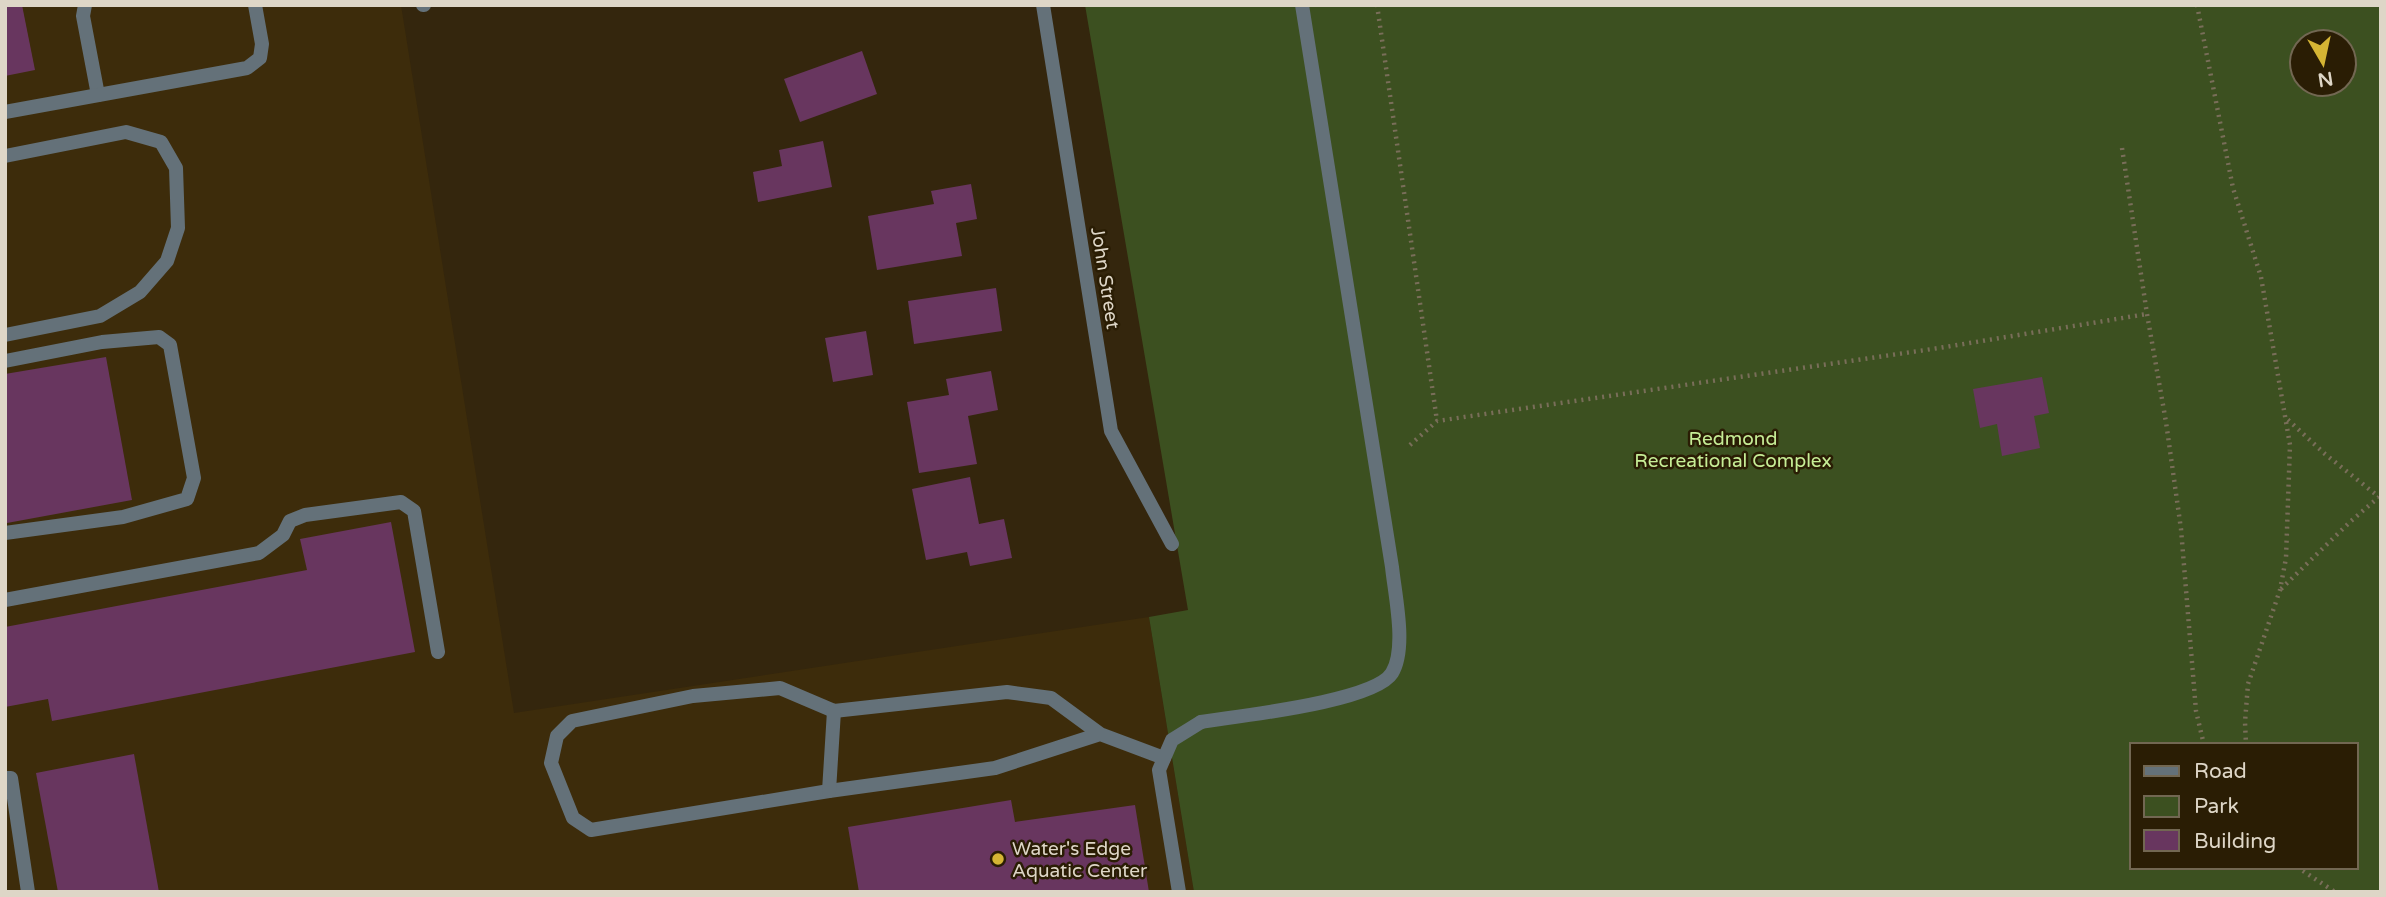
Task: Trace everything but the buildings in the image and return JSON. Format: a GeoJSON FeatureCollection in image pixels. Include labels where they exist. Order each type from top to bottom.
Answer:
{"type":"FeatureCollection","features":[{"type":"Feature","properties":{"kind":"street"},"geometry":{"type":"LineString","coordinates":[[85,5],[83,16],[98,95]]}},
{"type":"Feature","properties":{"kind":"street"},"geometry":{"type":"LineString","coordinates":[[5,112],[247,68],[260,58],[262,44],[256,5]]}},
{"type":"Feature","properties":{"kind":"street","name":"John Street"},"geometry":{"type":"LineString","coordinates":[[1043,5],[1111,431],[1172,544]]}},
{"type":"Feature","properties":{"kind":"street"},"geometry":{"type":"LineString","coordinates":[[1179,892],[1159,770],[1172,740],[1201,722],[1351,696],[1378,685],[1391,674],[1400,645],[1392,567],[1302,5]]}},
{"type":"Feature","properties":{"kind":"street"},"geometry":{"type":"LineString","coordinates":[[5,156],[126,132],[161,142],[176,168],[178,228],[167,261],[140,292],[100,316],[5,335]]}},
{"type":"Feature","properties":{"kind":"street"},"geometry":{"type":"LineString","coordinates":[[5,361],[102,342],[159,337],[170,345],[194,478],[187,499],[136,514],[5,533]]}},
{"type":"Feature","properties":{"kind":"street"},"geometry":{"type":"LineString","coordinates":[[5,600],[258,553],[283,535],[290,521],[305,515],[401,502],[414,511],[438,652]]}},
{"type":"Feature","properties":{"kind":"street"},"geometry":{"type":"LineString","coordinates":[[1100,734],[995,768],[829,791],[591,830],[573,818],[551,763],[557,736],[572,721],[693,695],[780,688],[834,711],[1007,692],[1051,698],[1100,734],[1164,758]]}},
{"type":"Feature","properties":{"kind":"street"},"geometry":{"type":"LineString","coordinates":[[829,791],[834,711]]}},
{"type":"Feature","properties":{"kind":"street"},"geometry":{"type":"LineString","coordinates":[[5,778],[11,778],[29,892]]}},
{"type":"Feature","properties":{"kind":"path"},"geometry":{"type":"LineString","coordinates":[[1377,5],[1437,421]]}},
{"type":"Feature","properties":{"kind":"path"},"geometry":{"type":"LineString","coordinates":[[2197,5],[2233,188],[2261,277],[2290,445],[2286,558],[2280,590],[2248,684],[2246,743]]}},
{"type":"Feature","properties":{"kind":"path"},"geometry":{"type":"LineString","coordinates":[[2122,148],[2179,516],[2196,711],[2204,743]]}},
{"type":"Feature","properties":{"kind":"path"},"geometry":{"type":"LineString","coordinates":[[1410,445],[1437,421],[1926,350],[2147,314]]}},
{"type":"Feature","properties":{"kind":"path"},"geometry":{"type":"LineString","coordinates":[[2280,590],[2379,497],[2325,454],[2285,416]]}},
{"type":"Feature","properties":{"kind":"path"},"geometry":{"type":"LineString","coordinates":[[2300,869],[2334,892]]}},
{"type":"Feature","properties":{"kind":"shaded area"},"geometry":{"type":"Polygon","coordinates":[[[5,5],[401,5],[514,713],[1149,617],[1194,892],[5,892],[5,5]]]}},
{"type":"Feature","properties":{"kind":"green space","name":"Redmond Recreational Complex"},"geometry":{"type":"Polygon","coordinates":[[[1085,5],[2381,5],[2381,892],[1194,892],[1149,617],[1188,610],[1085,5]]]}},
{"type":"Feature","properties":{"kind":"place","name":"Water's Edge Aquatic Center"},"geometry":{"type":"Point","coordinates":[998,859]}}]}
